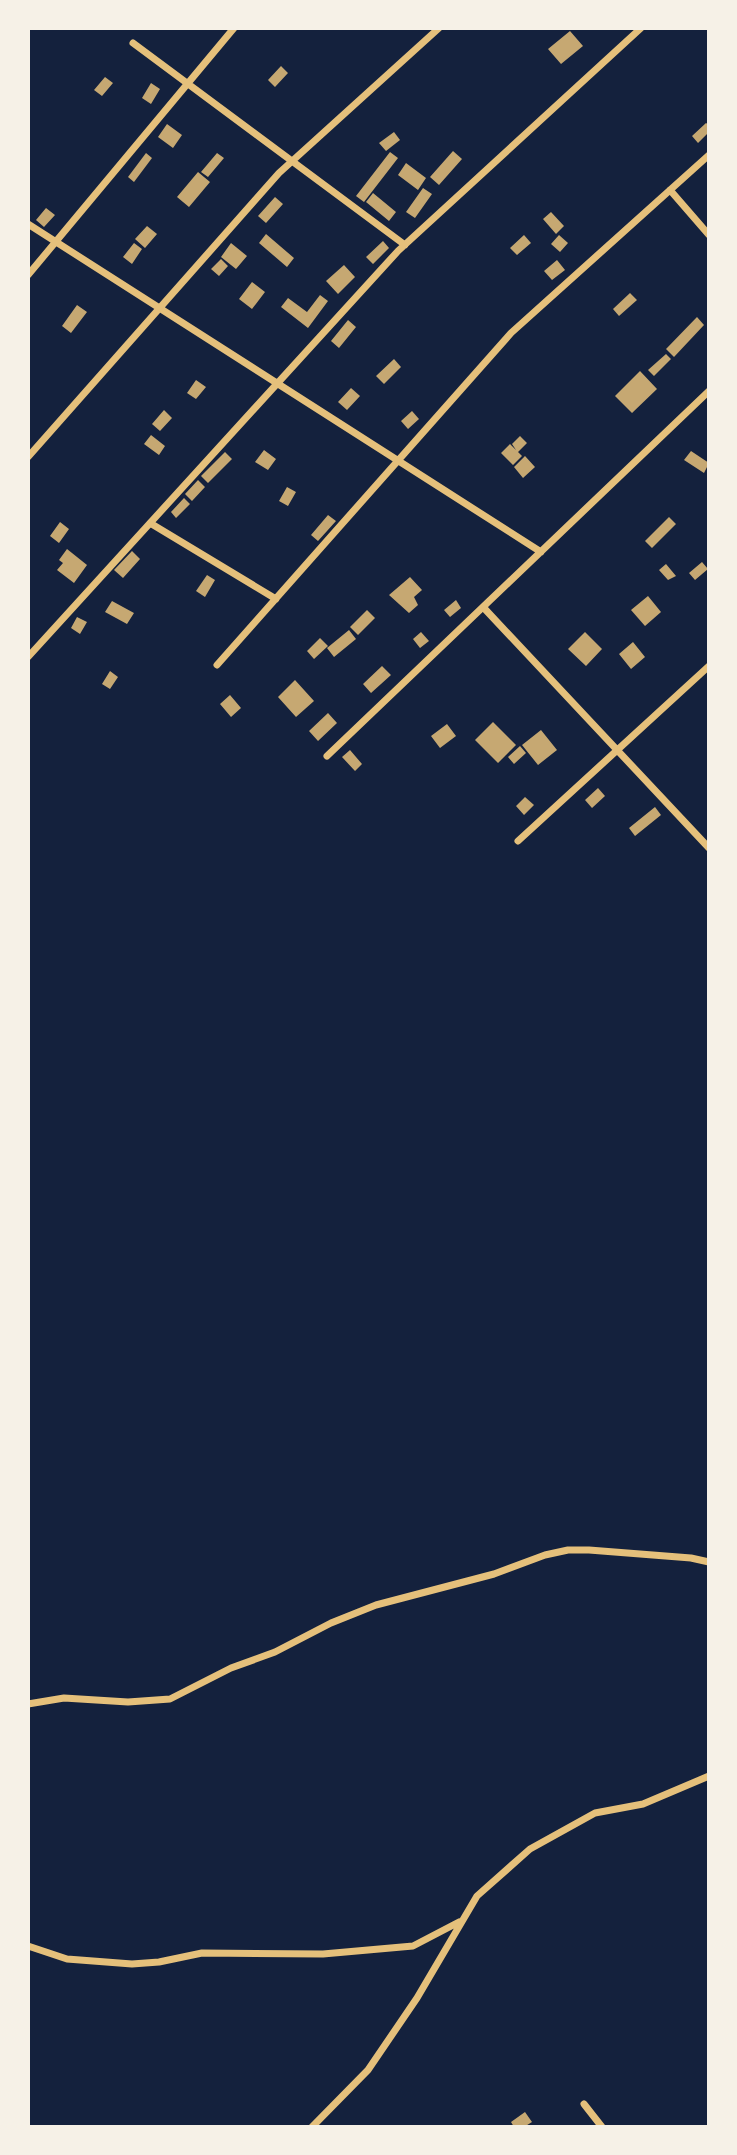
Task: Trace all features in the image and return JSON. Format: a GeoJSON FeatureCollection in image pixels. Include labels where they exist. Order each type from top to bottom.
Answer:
{"type":"FeatureCollection","features":[{"type":"Feature","properties":{"kind":"street"},"geometry":{"type":"LineString","coordinates":[[28,275],[234,28]]}},
{"type":"Feature","properties":{"kind":"street"},"geometry":{"type":"LineString","coordinates":[[28,457],[279,173],[439,28]]}},
{"type":"Feature","properties":{"kind":"street"},"geometry":{"type":"LineString","coordinates":[[28,657],[405,245],[641,28]]}},
{"type":"Feature","properties":{"kind":"street"},"geometry":{"type":"LineString","coordinates":[[133,43],[405,245]]}},
{"type":"Feature","properties":{"kind":"street"},"geometry":{"type":"LineString","coordinates":[[217,665],[511,333],[709,155]]}},
{"type":"Feature","properties":{"kind":"street"},"geometry":{"type":"LineString","coordinates":[[670,190],[709,235]]}},
{"type":"Feature","properties":{"kind":"street"},"geometry":{"type":"LineString","coordinates":[[28,224],[541,552]]}},
{"type":"Feature","properties":{"kind":"street"},"geometry":{"type":"LineString","coordinates":[[327,756],[709,391]]}},
{"type":"Feature","properties":{"kind":"street"},"geometry":{"type":"LineString","coordinates":[[150,523],[276,599]]}},
{"type":"Feature","properties":{"kind":"street"},"geometry":{"type":"LineString","coordinates":[[483,607],[707,843]]}},
{"type":"Feature","properties":{"kind":"street"},"geometry":{"type":"LineString","coordinates":[[518,841],[709,666]]}},
{"type":"Feature","properties":{"kind":"street"},"geometry":{"type":"LineString","coordinates":[[28,1704],[64,1698],[128,1702],[170,1699],[232,1668],[275,1652],[299,1638],[376,1605],[494,1574],[545,1555],[568,1550],[691,1558],[709,1562]]}},
{"type":"Feature","properties":{"kind":"street"},"geometry":{"type":"LineString","coordinates":[[312,2127],[368,2070],[417,1998],[477,1896],[530,1849],[595,1813],[643,1804],[709,1776]]}},
{"type":"Feature","properties":{"kind":"street"},"geometry":{"type":"LineString","coordinates":[[28,1946],[67,1959],[132,1964],[159,1962],[202,1953],[323,1954],[413,1946],[462,1919]]}},
{"type":"Feature","properties":{"kind":"street"},"geometry":{"type":"LineString","coordinates":[[584,2105],[602,2127]]}},
{"type":"Feature","properties":{"kind":"building"},"geometry":{"type":"Polygon","coordinates":[[[570,31],[583,46],[561,64],[548,49],[570,31]]]}},
{"type":"Feature","properties":{"kind":"building"},"geometry":{"type":"Polygon","coordinates":[[[281,66],[288,73],[275,87],[268,80],[281,66]]]}},
{"type":"Feature","properties":{"kind":"building"},"geometry":{"type":"Polygon","coordinates":[[[105,77],[113,83],[102,96],[94,90],[105,77]]]}},
{"type":"Feature","properties":{"kind":"building"},"geometry":{"type":"Polygon","coordinates":[[[151,83],[160,89],[151,104],[142,98],[151,83]]]}},
{"type":"Feature","properties":{"kind":"building"},"geometry":{"type":"Polygon","coordinates":[[[706,123],[709,125],[709,132],[698,143],[692,136],[706,123]]]}},
{"type":"Feature","properties":{"kind":"building"},"geometry":{"type":"Polygon","coordinates":[[[167,124],[182,135],[173,148],[158,137],[167,124]]]}},
{"type":"Feature","properties":{"kind":"building"},"geometry":{"type":"Polygon","coordinates":[[[394,132],[400,140],[386,151],[379,143],[394,132]]]}},
{"type":"Feature","properties":{"kind":"building"},"geometry":{"type":"Polygon","coordinates":[[[453,151],[462,159],[439,185],[430,177],[453,151]]]}},
{"type":"Feature","properties":{"kind":"building"},"geometry":{"type":"Polygon","coordinates":[[[390,152],[398,158],[364,202],[356,196],[390,152]]]}},
{"type":"Feature","properties":{"kind":"building"},"geometry":{"type":"Polygon","coordinates":[[[146,153],[152,158],[134,182],[128,177],[146,153]]]}},
{"type":"Feature","properties":{"kind":"building"},"geometry":{"type":"Polygon","coordinates":[[[217,153],[224,158],[208,177],[201,172],[217,153]]]}},
{"type":"Feature","properties":{"kind":"building"},"geometry":{"type":"Polygon","coordinates":[[[406,163],[426,178],[418,190],[398,175],[406,163]]]}},
{"type":"Feature","properties":{"kind":"building"},"geometry":{"type":"Polygon","coordinates":[[[198,172],[210,182],[189,207],[177,197],[198,172]]]}},
{"type":"Feature","properties":{"kind":"building"},"geometry":{"type":"Polygon","coordinates":[[[423,188],[432,194],[415,218],[406,212],[423,188]]]}},
{"type":"Feature","properties":{"kind":"building"},"geometry":{"type":"Polygon","coordinates":[[[373,193],[396,212],[389,221],[366,202],[373,193]]]}},
{"type":"Feature","properties":{"kind":"building"},"geometry":{"type":"Polygon","coordinates":[[[275,197],[283,204],[266,223],[258,216],[275,197]]]}},
{"type":"Feature","properties":{"kind":"building"},"geometry":{"type":"Polygon","coordinates":[[[46,208],[55,215],[44,227],[36,220],[46,208]]]}},
{"type":"Feature","properties":{"kind":"building"},"geometry":{"type":"Polygon","coordinates":[[[551,212],[564,226],[556,234],[543,219],[551,212]]]}},
{"type":"Feature","properties":{"kind":"building"},"geometry":{"type":"Polygon","coordinates":[[[147,226],[157,234],[145,248],[135,239],[147,226]]]}},
{"type":"Feature","properties":{"kind":"building"},"geometry":{"type":"Polygon","coordinates":[[[266,234],[294,258],[287,267],[259,243],[266,234]]]}},
{"type":"Feature","properties":{"kind":"building"},"geometry":{"type":"Polygon","coordinates":[[[524,235],[531,243],[517,255],[510,248],[524,235]]]}},
{"type":"Feature","properties":{"kind":"building"},"geometry":{"type":"Polygon","coordinates":[[[559,235],[568,243],[560,252],[551,244],[559,235]]]}},
{"type":"Feature","properties":{"kind":"building"},"geometry":{"type":"Polygon","coordinates":[[[383,241],[389,248],[373,264],[366,257],[383,241]]]}},
{"type":"Feature","properties":{"kind":"building"},"geometry":{"type":"Polygon","coordinates":[[[134,243],[142,249],[132,264],[123,257],[134,243]]]}},
{"type":"Feature","properties":{"kind":"building"},"geometry":{"type":"Polygon","coordinates":[[[231,243],[247,256],[236,269],[221,257],[231,243]]]}},
{"type":"Feature","properties":{"kind":"building"},"geometry":{"type":"Polygon","coordinates":[[[221,259],[228,266],[219,276],[211,269],[221,259]]]}},
{"type":"Feature","properties":{"kind":"building"},"geometry":{"type":"Polygon","coordinates":[[[557,260],[565,270],[552,280],[544,271],[557,260]]]}},
{"type":"Feature","properties":{"kind":"building"},"geometry":{"type":"Polygon","coordinates":[[[344,265],[355,277],[338,294],[326,281],[344,265]]]}},
{"type":"Feature","properties":{"kind":"building"},"geometry":{"type":"Polygon","coordinates":[[[252,282],[265,292],[252,309],[239,299],[252,282]]]}},
{"type":"Feature","properties":{"kind":"building"},"geometry":{"type":"Polygon","coordinates":[[[630,293],[637,300],[619,316],[613,309],[630,293]]]}},
{"type":"Feature","properties":{"kind":"building"},"geometry":{"type":"Polygon","coordinates":[[[320,295],[328,301],[308,328],[281,307],[288,298],[307,312],[320,295]]]}},
{"type":"Feature","properties":{"kind":"building"},"geometry":{"type":"Polygon","coordinates":[[[77,305],[87,312],[71,333],[62,326],[77,305]]]}},
{"type":"Feature","properties":{"kind":"building"},"geometry":{"type":"Polygon","coordinates":[[[697,317],[704,325],[674,357],[666,349],[697,317]]]}},
{"type":"Feature","properties":{"kind":"building"},"geometry":{"type":"Polygon","coordinates":[[[348,320],[356,327],[339,348],[331,341],[348,320]]]}},
{"type":"Feature","properties":{"kind":"building"},"geometry":{"type":"Polygon","coordinates":[[[666,354],[671,359],[654,376],[648,370],[666,354]]]}},
{"type":"Feature","properties":{"kind":"building"},"geometry":{"type":"Polygon","coordinates":[[[394,359],[401,367],[384,384],[376,376],[394,359]]]}},
{"type":"Feature","properties":{"kind":"building"},"geometry":{"type":"Polygon","coordinates":[[[640,371],[657,389],[632,413],[615,396],[640,371]]]}},
{"type":"Feature","properties":{"kind":"building"},"geometry":{"type":"Polygon","coordinates":[[[196,380],[206,387],[196,399],[187,393],[196,380]]]}},
{"type":"Feature","properties":{"kind":"building"},"geometry":{"type":"Polygon","coordinates":[[[351,388],[360,396],[347,410],[338,402],[351,388]]]}},
{"type":"Feature","properties":{"kind":"building"},"geometry":{"type":"Polygon","coordinates":[[[164,410],[172,418],[160,431],[152,424],[164,410]]]}},
{"type":"Feature","properties":{"kind":"building"},"geometry":{"type":"Polygon","coordinates":[[[412,411],[419,419],[408,429],[401,421],[412,411]]]}},
{"type":"Feature","properties":{"kind":"building"},"geometry":{"type":"Polygon","coordinates":[[[151,435],[165,446],[159,455],[144,444],[151,435]]]}},
{"type":"Feature","properties":{"kind":"building"},"geometry":{"type":"Polygon","coordinates":[[[520,436],[527,443],[518,452],[522,456],[513,465],[501,453],[510,444],[516,450],[512,444],[520,436]]]}},
{"type":"Feature","properties":{"kind":"building"},"geometry":{"type":"Polygon","coordinates":[[[264,450],[276,459],[268,470],[255,462],[264,450]]]}},
{"type":"Feature","properties":{"kind":"building"},"geometry":{"type":"Polygon","coordinates":[[[691,451],[709,463],[704,473],[684,460],[691,451]]]}},
{"type":"Feature","properties":{"kind":"building"},"geometry":{"type":"Polygon","coordinates":[[[225,452],[232,459],[208,483],[201,476],[225,452]]]}},
{"type":"Feature","properties":{"kind":"building"},"geometry":{"type":"Polygon","coordinates":[[[525,456],[535,467],[523,478],[514,467],[525,456]]]}},
{"type":"Feature","properties":{"kind":"building"},"geometry":{"type":"Polygon","coordinates":[[[198,480],[205,487],[192,501],[185,494],[198,480]]]}},
{"type":"Feature","properties":{"kind":"building"},"geometry":{"type":"Polygon","coordinates":[[[287,487],[296,492],[288,506],[279,501],[287,487]]]}},
{"type":"Feature","properties":{"kind":"building"},"geometry":{"type":"Polygon","coordinates":[[[184,498],[190,504],[176,518],[171,512],[184,498]]]}},
{"type":"Feature","properties":{"kind":"building"},"geometry":{"type":"Polygon","coordinates":[[[328,515],[336,521],[318,541],[311,535],[328,515]]]}},
{"type":"Feature","properties":{"kind":"building"},"geometry":{"type":"Polygon","coordinates":[[[669,517],[676,524],[652,548],[645,541],[669,517]]]}},
{"type":"Feature","properties":{"kind":"building"},"geometry":{"type":"Polygon","coordinates":[[[60,522],[69,529],[59,543],[50,536],[60,522]]]}},
{"type":"Feature","properties":{"kind":"building"},"geometry":{"type":"Polygon","coordinates":[[[67,549],[87,565],[74,583],[57,570],[63,563],[59,560],[67,549]]]}},
{"type":"Feature","properties":{"kind":"building"},"geometry":{"type":"Polygon","coordinates":[[[132,551],[140,559],[123,578],[114,570],[132,551]]]}},
{"type":"Feature","properties":{"kind":"building"},"geometry":{"type":"Polygon","coordinates":[[[702,562],[708,569],[695,580],[689,573],[702,562]]]}},
{"type":"Feature","properties":{"kind":"building"},"geometry":{"type":"Polygon","coordinates":[[[666,564],[676,576],[668,580],[659,570],[666,564]]]}},
{"type":"Feature","properties":{"kind":"building"},"geometry":{"type":"Polygon","coordinates":[[[207,575],[215,580],[205,597],[196,591],[207,575]]]}},
{"type":"Feature","properties":{"kind":"building"},"geometry":{"type":"Polygon","coordinates":[[[410,577],[422,590],[414,597],[418,605],[409,613],[389,595],[410,577]]]}},
{"type":"Feature","properties":{"kind":"building"},"geometry":{"type":"Polygon","coordinates":[[[648,596],[661,612],[645,626],[631,610],[648,596]]]}},
{"type":"Feature","properties":{"kind":"building"},"geometry":{"type":"Polygon","coordinates":[[[456,600],[461,608],[450,617],[444,610],[456,600]]]}},
{"type":"Feature","properties":{"kind":"building"},"geometry":{"type":"Polygon","coordinates":[[[112,601],[134,613],[127,624],[105,612],[112,601]]]}},
{"type":"Feature","properties":{"kind":"building"},"geometry":{"type":"Polygon","coordinates":[[[367,610],[375,618],[358,635],[350,627],[367,610]]]}},
{"type":"Feature","properties":{"kind":"building"},"geometry":{"type":"Polygon","coordinates":[[[77,617],[87,622],[80,634],[71,628],[77,617]]]}},
{"type":"Feature","properties":{"kind":"building"},"geometry":{"type":"Polygon","coordinates":[[[349,630],[356,639],[334,657],[327,648],[349,630]]]}},
{"type":"Feature","properties":{"kind":"building"},"geometry":{"type":"Polygon","coordinates":[[[421,632],[429,641],[420,648],[413,639],[421,632]]]}},
{"type":"Feature","properties":{"kind":"building"},"geometry":{"type":"Polygon","coordinates":[[[585,632],[602,649],[586,666],[568,649],[585,632]]]}},
{"type":"Feature","properties":{"kind":"building"},"geometry":{"type":"Polygon","coordinates":[[[320,638],[328,646],[314,659],[307,651],[320,638]]]}},
{"type":"Feature","properties":{"kind":"building"},"geometry":{"type":"Polygon","coordinates":[[[633,642],[645,657],[631,669],[619,654],[633,642]]]}},
{"type":"Feature","properties":{"kind":"building"},"geometry":{"type":"Polygon","coordinates":[[[382,666],[391,675],[371,693],[363,684],[382,666]]]}},
{"type":"Feature","properties":{"kind":"building"},"geometry":{"type":"Polygon","coordinates":[[[110,671],[118,677],[110,689],[102,684],[110,671]]]}},
{"type":"Feature","properties":{"kind":"building"},"geometry":{"type":"Polygon","coordinates":[[[295,680],[314,701],[296,717],[278,697],[295,680]]]}},
{"type":"Feature","properties":{"kind":"building"},"geometry":{"type":"Polygon","coordinates":[[[230,695],[241,708],[231,717],[220,704],[230,695]]]}},
{"type":"Feature","properties":{"kind":"building"},"geometry":{"type":"Polygon","coordinates":[[[328,713],[337,723],[318,741],[309,731],[328,713]]]}},
{"type":"Feature","properties":{"kind":"building"},"geometry":{"type":"Polygon","coordinates":[[[493,722],[516,745],[498,763],[475,740],[493,722]]]}},
{"type":"Feature","properties":{"kind":"building"},"geometry":{"type":"Polygon","coordinates":[[[447,724],[456,736],[440,748],[431,736],[447,724]]]}},
{"type":"Feature","properties":{"kind":"building"},"geometry":{"type":"Polygon","coordinates":[[[541,730],[557,750],[538,765],[522,745],[541,730]]]}},
{"type":"Feature","properties":{"kind":"building"},"geometry":{"type":"Polygon","coordinates":[[[520,746],[526,753],[514,764],[508,757],[520,746]]]}},
{"type":"Feature","properties":{"kind":"building"},"geometry":{"type":"Polygon","coordinates":[[[350,750],[362,764],[355,771],[342,757],[350,750]]]}},
{"type":"Feature","properties":{"kind":"building"},"geometry":{"type":"Polygon","coordinates":[[[598,788],[605,796],[592,808],[585,800],[598,788]]]}},
{"type":"Feature","properties":{"kind":"building"},"geometry":{"type":"Polygon","coordinates":[[[525,797],[534,805],[524,815],[516,806],[525,797]]]}},
{"type":"Feature","properties":{"kind":"building"},"geometry":{"type":"Polygon","coordinates":[[[655,807],[661,815],[635,836],[629,828],[655,807]]]}},
{"type":"Feature","properties":{"kind":"building"},"geometry":{"type":"Polygon","coordinates":[[[525,2112],[532,2122],[524,2127],[514,2127],[511,2122],[525,2112]]]}}]}
